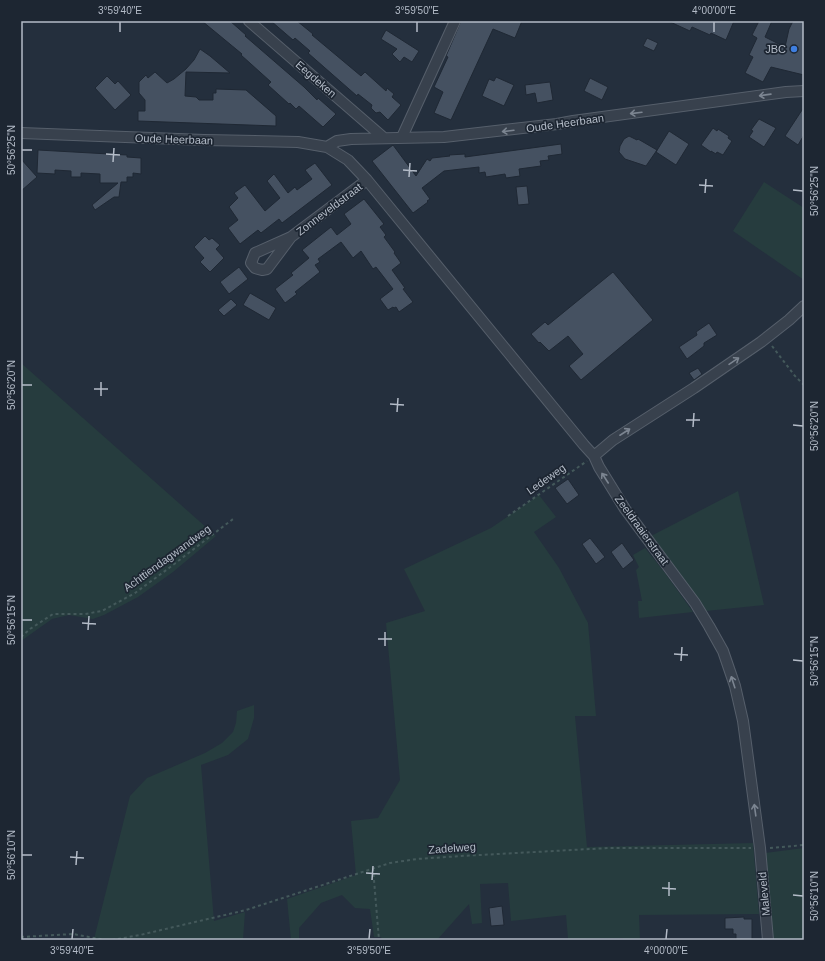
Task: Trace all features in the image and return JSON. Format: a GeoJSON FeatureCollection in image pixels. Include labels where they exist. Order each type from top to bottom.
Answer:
{"type":"FeatureCollection","features":[{"type":"Feature","properties":{"kind":"street","name":"Eegdeken"},"geometry":{"type":"LineString","coordinates":[[249,21],[384,138]]}},
{"type":"Feature","properties":{"kind":"street"},"geometry":{"type":"LineString","coordinates":[[402,137],[456,21]]}},
{"type":"Feature","properties":{"kind":"street","name":"Oude Heerbaan"},"geometry":{"type":"LineString","coordinates":[[327,147],[337,141],[351,139],[444,137],[508,131],[786,92],[804,91]]}},
{"type":"Feature","properties":{"kind":"street","name":"Oude Heerbaan"},"geometry":{"type":"LineString","coordinates":[[21,133],[298,142],[327,147],[348,160],[367,180],[594,456]]}},
{"type":"Feature","properties":{"kind":"street","name":"Zonneveldstraat"},"geometry":{"type":"LineString","coordinates":[[291,237],[367,180]]}},
{"type":"Feature","properties":{"kind":"street"},"geometry":{"type":"LineString","coordinates":[[594,456],[613,440],[694,388],[767,338],[804,306]]}},
{"type":"Feature","properties":{"kind":"street","name":"Zeeldraaierstraat"},"geometry":{"type":"LineString","coordinates":[[594,456],[598,467],[625,509],[695,603],[723,651],[735,686],[743,721],[760,848]]}},
{"type":"Feature","properties":{"kind":"street","name":"Maleveld"},"geometry":{"type":"LineString","coordinates":[[760,848],[768,940]]}},
{"type":"Feature","properties":{"kind":"path"},"geometry":{"type":"LineString","coordinates":[[767,338],[795,376],[804,385]]}},
{"type":"Feature","properties":{"kind":"path","name":"Ledeweg"},"geometry":{"type":"LineString","coordinates":[[508,516],[594,456]]}},
{"type":"Feature","properties":{"kind":"path","name":"Achttiendagwandweg"},"geometry":{"type":"LineString","coordinates":[[21,637],[30,629],[53,614],[85,614],[102,611],[128,596],[169,568],[233,519]]}},
{"type":"Feature","properties":{"kind":"path","name":"Zadelweg"},"geometry":{"type":"LineString","coordinates":[[112,940],[140,935],[246,910],[373,868],[390,863],[416,859],[609,848],[775,848],[804,845]]}},
{"type":"Feature","properties":{"kind":"path"},"geometry":{"type":"LineString","coordinates":[[373,868],[379,940]]}},
{"type":"Feature","properties":{"kind":"path"},"geometry":{"type":"LineString","coordinates":[[21,938],[73,934],[105,940]]}},
{"type":"Feature","properties":{"kind":"green space"},"geometry":{"type":"Polygon","coordinates":[[[764,182],[804,208],[804,280],[733,231],[764,182]]]}},
{"type":"Feature","properties":{"kind":"green space"},"geometry":{"type":"Polygon","coordinates":[[[21,363],[216,536],[173,572],[138,597],[104,615],[93,619],[69,615],[52,619],[21,641],[21,363]]]}},
{"type":"Feature","properties":{"kind":"green space"},"geometry":{"type":"Polygon","coordinates":[[[738,491],[764,605],[706,611],[651,536],[738,491]]]}},
{"type":"Feature","properties":{"kind":"green space"},"geometry":{"type":"Polygon","coordinates":[[[539,495],[556,517],[534,532],[559,568],[588,623],[596,716],[575,716],[587,847],[753,843],[759,914],[639,915],[640,940],[623,940],[623,938],[568,939],[566,915],[511,921],[508,883],[480,884],[482,923],[472,924],[469,904],[437,940],[382,940],[381,937],[374,937],[370,909],[355,908],[342,895],[321,903],[299,928],[299,940],[291,940],[287,899],[356,875],[351,821],[378,818],[400,780],[386,623],[425,611],[404,569],[491,528],[539,495]]]}},
{"type":"Feature","properties":{"kind":"green space"},"geometry":{"type":"Polygon","coordinates":[[[645,548],[693,612],[639,618],[638,601],[642,601],[636,570],[639,567],[633,555],[645,548]]]}},
{"type":"Feature","properties":{"kind":"green space"},"geometry":{"type":"Polygon","coordinates":[[[254,705],[254,718],[248,739],[228,755],[201,765],[214,921],[245,912],[243,940],[58,940],[94,939],[130,796],[147,778],[205,753],[222,743],[233,732],[236,723],[237,711],[254,705]]]}},
{"type":"Feature","properties":{"kind":"green space"},"geometry":{"type":"Polygon","coordinates":[[[804,848],[804,940],[773,940],[765,853],[804,848]]]}},
{"type":"Feature","properties":{"kind":"building"},"geometry":{"type":"Polygon","coordinates":[[[202,21],[230,21],[317,100],[318,98],[336,114],[323,127],[299,106],[296,109],[268,85],[271,82],[241,55],[242,54],[202,21]]]}},
{"type":"Feature","properties":{"kind":"building"},"geometry":{"type":"Polygon","coordinates":[[[271,21],[297,21],[361,76],[365,72],[386,91],[387,88],[394,94],[392,97],[401,105],[388,120],[380,112],[376,113],[371,108],[372,105],[358,94],[357,96],[308,53],[310,51],[295,38],[293,40],[271,21]]]}},
{"type":"Feature","properties":{"kind":"building"},"geometry":{"type":"Polygon","coordinates":[[[461,21],[522,21],[515,38],[493,29],[451,120],[434,113],[443,92],[434,87],[448,57],[446,56],[461,21]]]}},
{"type":"Feature","properties":{"kind":"building"},"geometry":{"type":"Polygon","coordinates":[[[668,21],[734,21],[726,40],[692,27],[690,31],[668,21]]]}},
{"type":"Feature","properties":{"kind":"building"},"geometry":{"type":"Polygon","coordinates":[[[759,21],[772,21],[765,37],[785,47],[789,29],[793,21],[804,21],[804,75],[771,67],[763,82],[745,73],[753,57],[749,55],[757,38],[752,35],[759,21]]]}},
{"type":"Feature","properties":{"kind":"building"},"geometry":{"type":"Polygon","coordinates":[[[386,30],[419,51],[412,62],[404,57],[400,62],[392,54],[397,49],[381,39],[386,30]]]}},
{"type":"Feature","properties":{"kind":"building"},"geometry":{"type":"Polygon","coordinates":[[[647,38],[658,43],[654,51],[643,46],[647,38]]]}},
{"type":"Feature","properties":{"kind":"building"},"geometry":{"type":"Polygon","coordinates":[[[200,49],[230,73],[186,72],[185,96],[196,97],[199,100],[213,100],[213,93],[216,93],[216,89],[246,90],[276,116],[276,126],[138,121],[138,111],[145,111],[145,100],[139,93],[139,82],[146,75],[148,78],[155,72],[167,83],[186,69],[194,60],[200,49]]]}},
{"type":"Feature","properties":{"kind":"building"},"geometry":{"type":"Polygon","coordinates":[[[107,76],[115,84],[118,81],[131,95],[115,110],[95,88],[107,76]]]}},
{"type":"Feature","properties":{"kind":"building"},"geometry":{"type":"Polygon","coordinates":[[[496,77],[514,85],[504,106],[482,96],[489,79],[494,81],[496,77]]]}},
{"type":"Feature","properties":{"kind":"building"},"geometry":{"type":"Polygon","coordinates":[[[590,78],[608,87],[602,100],[584,91],[590,78]]]}},
{"type":"Feature","properties":{"kind":"building"},"geometry":{"type":"Polygon","coordinates":[[[550,82],[553,100],[537,103],[535,93],[526,95],[525,85],[550,82]]]}},
{"type":"Feature","properties":{"kind":"building"},"geometry":{"type":"Polygon","coordinates":[[[804,107],[804,135],[798,145],[785,136],[804,107]]]}},
{"type":"Feature","properties":{"kind":"building"},"geometry":{"type":"Polygon","coordinates":[[[759,119],[776,128],[764,147],[749,137],[753,131],[751,130],[759,119]]]}},
{"type":"Feature","properties":{"kind":"building"},"geometry":{"type":"Polygon","coordinates":[[[713,128],[717,131],[718,129],[729,136],[728,138],[732,141],[723,155],[717,152],[716,154],[711,152],[701,145],[713,128]]]}},
{"type":"Feature","properties":{"kind":"building"},"geometry":{"type":"Polygon","coordinates":[[[669,131],[689,144],[676,165],[656,152],[669,131]]]}},
{"type":"Feature","properties":{"kind":"building"},"geometry":{"type":"Polygon","coordinates":[[[629,136],[637,140],[638,139],[657,150],[646,166],[625,159],[619,152],[620,146],[624,139],[629,136]]]}},
{"type":"Feature","properties":{"kind":"building"},"geometry":{"type":"Polygon","coordinates":[[[561,144],[562,154],[548,156],[549,160],[540,161],[541,166],[519,169],[520,176],[506,178],[505,174],[486,177],[485,172],[479,173],[479,167],[444,171],[422,188],[430,199],[413,213],[372,161],[393,145],[416,176],[427,159],[430,161],[432,158],[450,156],[449,155],[465,154],[465,157],[561,144]]]}},
{"type":"Feature","properties":{"kind":"building"},"geometry":{"type":"Polygon","coordinates":[[[38,150],[127,155],[127,157],[141,158],[141,174],[133,173],[133,177],[127,177],[127,182],[121,182],[119,197],[114,197],[95,210],[92,205],[118,183],[100,183],[100,174],[81,173],[81,177],[71,177],[71,171],[55,170],[55,174],[37,173],[38,150]]]}},
{"type":"Feature","properties":{"kind":"building"},"geometry":{"type":"Polygon","coordinates":[[[21,159],[37,177],[21,191],[21,159]]]}},
{"type":"Feature","properties":{"kind":"building"},"geometry":{"type":"Polygon","coordinates":[[[315,163],[332,185],[282,223],[279,219],[261,233],[258,230],[240,244],[228,228],[238,220],[229,207],[238,198],[234,193],[245,185],[265,211],[280,198],[267,181],[274,174],[288,193],[295,187],[297,190],[312,179],[305,170],[315,163]]]}},
{"type":"Feature","properties":{"kind":"building"},"geometry":{"type":"Polygon","coordinates":[[[527,186],[529,204],[518,205],[516,187],[527,186]]]}},
{"type":"Feature","properties":{"kind":"building"},"geometry":{"type":"Polygon","coordinates":[[[364,199],[384,224],[380,227],[386,235],[384,237],[401,263],[392,270],[405,288],[403,289],[413,302],[399,312],[396,307],[388,310],[380,299],[393,289],[376,267],[373,269],[361,251],[353,258],[341,242],[318,259],[320,262],[315,265],[320,272],[295,292],[297,294],[285,303],[275,289],[293,275],[291,273],[309,258],[302,250],[331,227],[337,235],[351,224],[344,214],[364,199]]]}},
{"type":"Feature","properties":{"kind":"building"},"geometry":{"type":"Polygon","coordinates":[[[205,236],[209,240],[212,238],[220,245],[216,249],[224,258],[210,272],[200,262],[204,258],[194,247],[205,236]]]}},
{"type":"Feature","properties":{"kind":"building"},"geometry":{"type":"Polygon","coordinates":[[[239,267],[248,279],[229,294],[220,282],[239,267]]]}},
{"type":"Feature","properties":{"kind":"building"},"geometry":{"type":"Polygon","coordinates":[[[613,272],[653,320],[581,380],[569,366],[583,354],[568,336],[549,351],[531,334],[545,322],[548,325],[613,272]]]}},
{"type":"Feature","properties":{"kind":"building"},"geometry":{"type":"Polygon","coordinates":[[[250,293],[276,308],[269,320],[243,305],[250,293]]]}},
{"type":"Feature","properties":{"kind":"building"},"geometry":{"type":"Polygon","coordinates":[[[231,299],[237,305],[224,316],[218,310],[231,299]]]}},
{"type":"Feature","properties":{"kind":"building"},"geometry":{"type":"Polygon","coordinates":[[[709,323],[717,335],[704,343],[704,346],[687,359],[679,347],[697,335],[696,332],[709,323]]]}},
{"type":"Feature","properties":{"kind":"building"},"geometry":{"type":"Polygon","coordinates":[[[698,368],[702,374],[694,380],[689,373],[698,368]]]}},
{"type":"Feature","properties":{"kind":"building"},"geometry":{"type":"Polygon","coordinates":[[[568,479],[579,495],[567,504],[555,488],[568,479]]]}},
{"type":"Feature","properties":{"kind":"building"},"geometry":{"type":"Polygon","coordinates":[[[590,538],[605,557],[596,564],[582,544],[590,538]]]}},
{"type":"Feature","properties":{"kind":"building"},"geometry":{"type":"Polygon","coordinates":[[[622,543],[634,560],[623,569],[611,552],[622,543]]]}},
{"type":"Feature","properties":{"kind":"building"},"geometry":{"type":"Polygon","coordinates":[[[502,906],[504,925],[491,926],[489,908],[502,906]]]}},
{"type":"Feature","properties":{"kind":"building"},"geometry":{"type":"Polygon","coordinates":[[[744,917],[744,919],[752,919],[752,940],[736,940],[736,934],[733,934],[733,929],[725,929],[725,918],[744,917]]]}},
{"type":"Feature","properties":{"kind":"place","name":"JBC"},"geometry":{"type":"Point","coordinates":[794,49]}}]}
